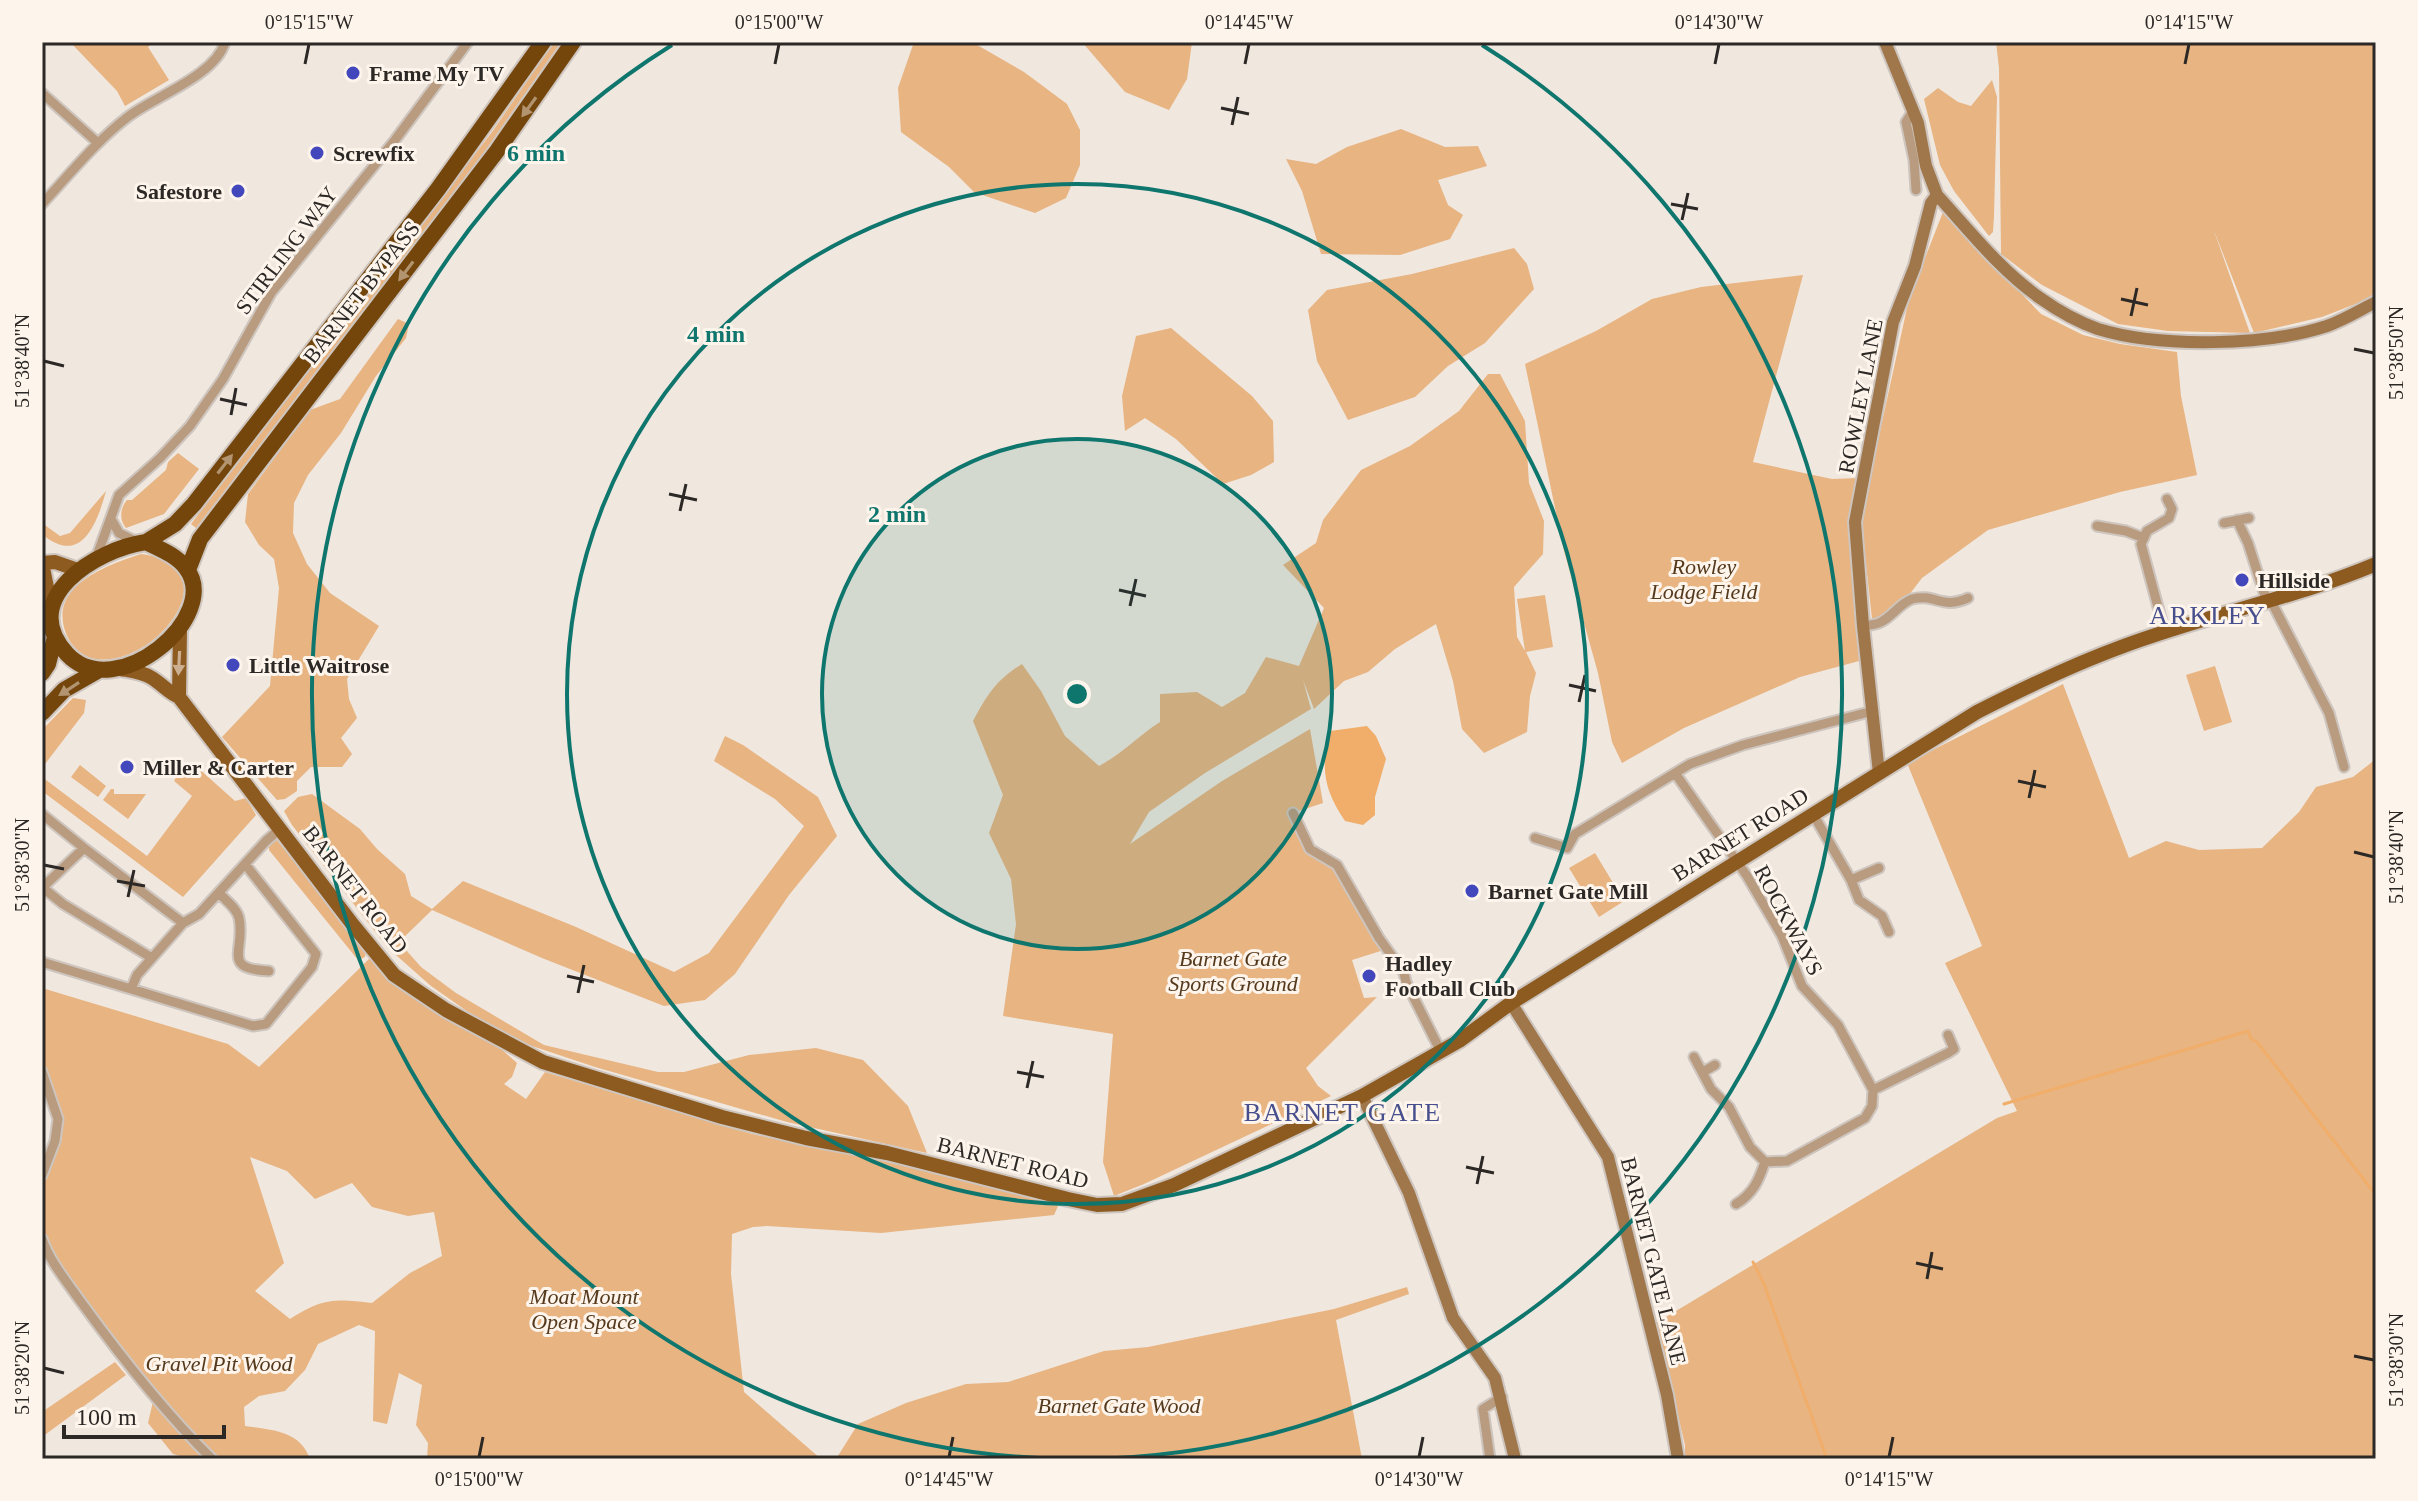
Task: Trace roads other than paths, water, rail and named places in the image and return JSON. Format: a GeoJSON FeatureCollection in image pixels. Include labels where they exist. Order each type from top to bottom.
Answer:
{"type":"FeatureCollection","features":[{"type":"Feature","properties":{"kind":"highway","name":"BARNET BYPASS"},"geometry":{"type":"LineString","coordinates":[[142,543],[175,524],[194,504],[438,189],[543,42]]}},
{"type":"Feature","properties":{"kind":"highway","name":"BARNET BYPASS"},"geometry":{"type":"LineString","coordinates":[[188,570],[200,539],[497,151],[573,42]]}},
{"type":"Feature","properties":{"kind":"highway"},"geometry":{"type":"LineString","coordinates":[[42,673],[48,664],[55,637],[51,607],[64,585],[78,570],[113,552],[142,543],[171,554],[188,570],[193,591],[180,629],[147,656],[121,669],[99,670],[73,660],[55,637]]}},
{"type":"Feature","properties":{"kind":"highway"},"geometry":{"type":"LineString","coordinates":[[42,713],[64,690],[99,670]]}},
{"type":"Feature","properties":{"kind":"main road"},"geometry":{"type":"LineString","coordinates":[[51,607],[42,563],[55,562],[78,570]]}},
{"type":"Feature","properties":{"kind":"main road","name":"BARNET ROAD"},"geometry":{"type":"LineString","coordinates":[[121,669],[141,672],[167,692],[179,697],[383,963],[406,984],[437,1004],[543,1062],[767,1129],[887,1153],[1068,1199],[1110,1205],[1122,1204],[1174,1185],[1362,1096],[1441,1052],[1511,1003],[1813,814],[1977,712],[2035,682],[2121,647],[2269,602],[2376,564]]}},
{"type":"Feature","properties":{"kind":"main road"},"geometry":{"type":"LineString","coordinates":[[179,697],[180,629]]}},
{"type":"Feature","properties":{"kind":"street"},"geometry":{"type":"LineString","coordinates":[[42,204],[98,143],[129,116],[212,64],[225,42]]}},
{"type":"Feature","properties":{"kind":"street","name":"STIRLING WAY"},"geometry":{"type":"LineString","coordinates":[[95,561],[119,495],[190,426],[223,379],[271,293],[395,140],[468,42]]}},
{"type":"Feature","properties":{"kind":"street"},"geometry":{"type":"LineString","coordinates":[[1885,42],[1913,111],[1926,166],[1937,195],[2022,284],[2084,324],[2112,333],[2190,340],[2257,339],[2327,326],[2376,302]]}},
{"type":"Feature","properties":{"kind":"street"},"geometry":{"type":"LineString","coordinates":[[42,93],[98,143]]}},
{"type":"Feature","properties":{"kind":"street"},"geometry":{"type":"LineString","coordinates":[[1913,111],[1906,122],[1916,190]]}},
{"type":"Feature","properties":{"kind":"street","name":"ROWLEY LANE"},"geometry":{"type":"LineString","coordinates":[[1879,773],[1855,522],[1893,322],[1915,266],[1931,203],[1937,195]]}},
{"type":"Feature","properties":{"kind":"street"},"geometry":{"type":"LineString","coordinates":[[2165,633],[2141,544],[2147,531],[2169,518],[2172,509],[2167,499]]}},
{"type":"Feature","properties":{"kind":"street"},"geometry":{"type":"LineString","coordinates":[[2224,523],[2249,518]]}},
{"type":"Feature","properties":{"kind":"street"},"geometry":{"type":"LineString","coordinates":[[111,519],[119,533],[142,543]]}},
{"type":"Feature","properties":{"kind":"street"},"geometry":{"type":"LineString","coordinates":[[2237,520],[2269,602],[2329,713],[2344,767]]}},
{"type":"Feature","properties":{"kind":"street"},"geometry":{"type":"LineString","coordinates":[[2097,526],[2144,538]]}},
{"type":"Feature","properties":{"kind":"street"},"geometry":{"type":"LineString","coordinates":[[1863,626],[1880,623],[1902,604],[1913,599],[1925,598],[1954,605],[1968,598]]}},
{"type":"Feature","properties":{"kind":"street"},"geometry":{"type":"LineString","coordinates":[[1535,838],[1567,848],[1575,834],[1690,764],[1743,745],[1873,711]]}},
{"type":"Feature","properties":{"kind":"street","name":"ROCKWAYS"},"geometry":{"type":"LineString","coordinates":[[1675,773],[1782,936],[1802,986],[1838,1025],[1873,1090]]}},
{"type":"Feature","properties":{"kind":"street"},"geometry":{"type":"LineString","coordinates":[[1293,813],[1310,849],[1337,865],[1379,938],[1404,973],[1441,1052]]}},
{"type":"Feature","properties":{"kind":"street"},"geometry":{"type":"LineString","coordinates":[[42,814],[183,923]]}},
{"type":"Feature","properties":{"kind":"street"},"geometry":{"type":"LineString","coordinates":[[1813,814],[1859,900],[1882,916],[1889,932]]}},
{"type":"Feature","properties":{"kind":"street"},"geometry":{"type":"LineString","coordinates":[[131,989],[137,975],[183,923],[199,914],[281,828]]}},
{"type":"Feature","properties":{"kind":"street"},"geometry":{"type":"LineString","coordinates":[[84,848],[42,888],[152,958]]}},
{"type":"Feature","properties":{"kind":"street"},"geometry":{"type":"LineString","coordinates":[[42,962],[253,1026],[266,1024],[312,967],[316,954],[245,864]]}},
{"type":"Feature","properties":{"kind":"street"},"geometry":{"type":"LineString","coordinates":[[1851,880],[1879,868]]}},
{"type":"Feature","properties":{"kind":"street"},"geometry":{"type":"LineString","coordinates":[[219,893],[239,917],[239,960],[242,966],[247,970],[269,971]]}},
{"type":"Feature","properties":{"kind":"street","name":"BARNET GATE LANE"},"geometry":{"type":"LineString","coordinates":[[1511,1003],[1608,1157],[1667,1395],[1678,1459]]}},
{"type":"Feature","properties":{"kind":"street"},"geometry":{"type":"LineString","coordinates":[[1694,1057],[1711,1089],[1729,1107],[1750,1147],[1765,1162],[1787,1161],[1865,1118],[1872,1106],[1873,1090],[1954,1049],[1948,1035]]}},
{"type":"Feature","properties":{"kind":"street"},"geometry":{"type":"LineString","coordinates":[[1703,1072],[1715,1065]]}},
{"type":"Feature","properties":{"kind":"street"},"geometry":{"type":"LineString","coordinates":[[42,1072],[58,1119],[55,1141],[42,1175]]}},
{"type":"Feature","properties":{"kind":"street"},"geometry":{"type":"LineString","coordinates":[[1362,1096],[1409,1193],[1453,1318],[1495,1378],[1515,1459]]}},
{"type":"Feature","properties":{"kind":"street"},"geometry":{"type":"LineString","coordinates":[[1736,1204],[1748,1197],[1765,1162]]}},
{"type":"Feature","properties":{"kind":"street"},"geometry":{"type":"LineString","coordinates":[[42,1239],[56,1267],[109,1340],[160,1405],[212,1459]]}},
{"type":"Feature","properties":{"kind":"street"},"geometry":{"type":"LineString","coordinates":[[1490,1459],[1483,1409],[1502,1397]]}},
{"type":"Feature","properties":{"kind":"waterway"},"geometry":{"type":"LineString","coordinates":[[2004,1104],[2248,1031],[2251,1039],[2257,1042],[2376,1195]]}},
{"type":"Feature","properties":{"kind":"waterway"},"geometry":{"type":"LineString","coordinates":[[1753,1262],[1764,1284],[1827,1459]]}},
{"type":"Feature","properties":{"kind":"place","name":"Frame My TV"},"geometry":{"type":"Point","coordinates":[353,73]}},
{"type":"Feature","properties":{"kind":"place","name":"Screwfix"},"geometry":{"type":"Point","coordinates":[317,153]}},
{"type":"Feature","properties":{"kind":"place","name":"Safestore"},"geometry":{"type":"Point","coordinates":[238,191]}},
{"type":"Feature","properties":{"kind":"place","name":"Hillside"},"geometry":{"type":"Point","coordinates":[2242,580]}},
{"type":"Feature","properties":{"kind":"place","name":"Little Waitrose"},"geometry":{"type":"Point","coordinates":[233,665]}},
{"type":"Feature","properties":{"kind":"place","name":"Miller & Carter"},"geometry":{"type":"Point","coordinates":[127,767]}},
{"type":"Feature","properties":{"kind":"place","name":"Barnet Gate Mill"},"geometry":{"type":"Point","coordinates":[1472,891]}},
{"type":"Feature","properties":{"kind":"place","name":"Hadley Football Club"},"geometry":{"type":"Point","coordinates":[1369,976]}},
{"type":"Feature","properties":{"kind":"district","name":"ARKLEY"},"geometry":{"type":"Point","coordinates":[2208,615]}},
{"type":"Feature","properties":{"kind":"district","name":"BARNET GATE"},"geometry":{"type":"Point","coordinates":[1343,1112]}},
{"type":"Feature","properties":{"kind":"park label","name":"Rowley Lodge Field"},"geometry":{"type":"Point","coordinates":[1704,578]}},
{"type":"Feature","properties":{"kind":"park label","name":"Barnet Gate Sports Ground"},"geometry":{"type":"Point","coordinates":[1233,970]}},
{"type":"Feature","properties":{"kind":"park label","name":"Moat Mount Open Space"},"geometry":{"type":"Point","coordinates":[584,1308]}},
{"type":"Feature","properties":{"kind":"park label","name":"Gravel Pit Wood"},"geometry":{"type":"Point","coordinates":[219,1363]}},
{"type":"Feature","properties":{"kind":"park label","name":"Barnet Gate Wood"},"geometry":{"type":"Point","coordinates":[1119,1405]}}]}
